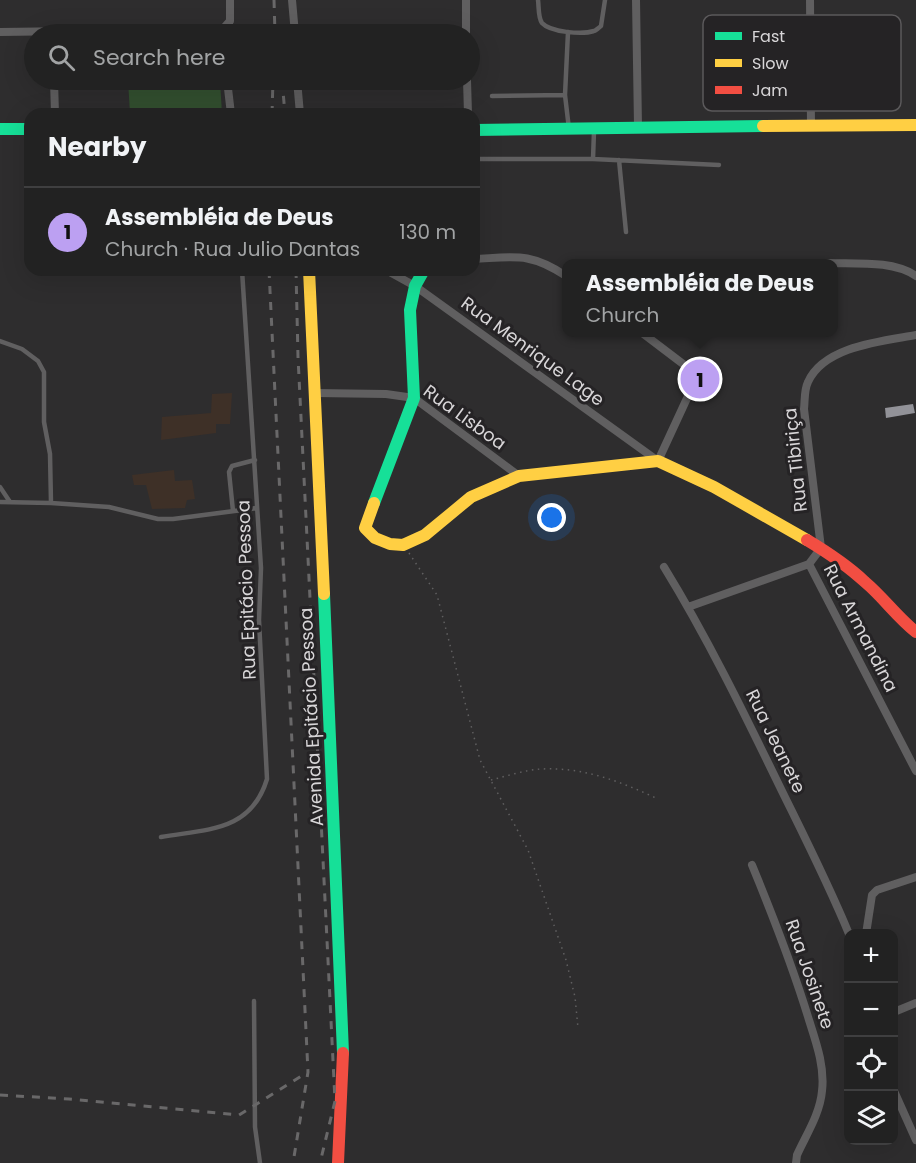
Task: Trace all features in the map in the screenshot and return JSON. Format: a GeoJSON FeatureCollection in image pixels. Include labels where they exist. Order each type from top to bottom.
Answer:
{"type":"FeatureCollection","features":[{"type":"Feature","properties":{"kind":"street"},"geometry":{"type":"LineString","coordinates":[[228,24],[230,0]]}},
{"type":"Feature","properties":{"kind":"street"},"geometry":{"type":"LineString","coordinates":[[292,0],[294,24]]}},
{"type":"Feature","properties":{"kind":"street"},"geometry":{"type":"LineString","coordinates":[[466,0],[466,24]]}},
{"type":"Feature","properties":{"kind":"street"},"geometry":{"type":"LineString","coordinates":[[636,0],[638,126]]}},
{"type":"Feature","properties":{"kind":"street"},"geometry":{"type":"LineString","coordinates":[[810,0],[810,15]]}},
{"type":"Feature","properties":{"kind":"street"},"geometry":{"type":"LineString","coordinates":[[0,32],[24,32]]}},
{"type":"Feature","properties":{"kind":"street"},"geometry":{"type":"LineString","coordinates":[[54,90],[55,108]]}},
{"type":"Feature","properties":{"kind":"street"},"geometry":{"type":"LineString","coordinates":[[228,90],[230,108]]}},
{"type":"Feature","properties":{"kind":"street"},"geometry":{"type":"LineString","coordinates":[[298,90],[299,108]]}},
{"type":"Feature","properties":{"kind":"street"},"geometry":{"type":"LineString","coordinates":[[467,90],[468,108]]}},
{"type":"Feature","properties":{"kind":"street"},"geometry":{"type":"LineString","coordinates":[[811,111],[811,126]]}},
{"type":"Feature","properties":{"kind":"street"},"geometry":{"type":"LineString","coordinates":[[480,130],[594,129],[638,126],[916,125]]}},
{"type":"Feature","properties":{"kind":"street"},"geometry":{"type":"LineString","coordinates":[[0,129],[24,129]]}},
{"type":"Feature","properties":{"kind":"street"},"geometry":{"type":"LineString","coordinates":[[480,258],[533,258],[562,273]]}},
{"type":"Feature","properties":{"kind":"street"},"geometry":{"type":"LineString","coordinates":[[838,263],[905,269],[916,276]]}},
{"type":"Feature","properties":{"kind":"street","name":"Avenida Epitácio Pessoa"},"geometry":{"type":"LineString","coordinates":[[309,276],[343,1021],[343,1083],[338,1163]]}},
{"type":"Feature","properties":{"kind":"street","name":"Rua Menrique Lage"},"geometry":{"type":"LineString","coordinates":[[397,276],[415,286],[658,461]]}},
{"type":"Feature","properties":{"kind":"street"},"geometry":{"type":"LineString","coordinates":[[421,276],[415,286],[410,310],[414,398],[365,528],[375,538],[390,544],[403,545],[425,534],[471,497],[519,476],[658,461],[714,487],[821,548],[867,582],[901,620],[916,632]]}},
{"type":"Feature","properties":{"kind":"street","name":"Rua Tibiriça"},"geometry":{"type":"LineString","coordinates":[[821,548],[804,409],[808,382],[823,364],[842,353],[862,345],[916,335]]}},
{"type":"Feature","properties":{"kind":"street"},"geometry":{"type":"LineString","coordinates":[[646,337],[691,370],[695,381],[658,461]]}},
{"type":"Feature","properties":{"kind":"street","name":"Rua Lisboa"},"geometry":{"type":"LineString","coordinates":[[316,393],[386,394],[414,398],[519,476]]}},
{"type":"Feature","properties":{"kind":"street"},"geometry":{"type":"LineString","coordinates":[[688,607],[809,564],[821,548]]}},
{"type":"Feature","properties":{"kind":"street","name":"Rua Armandina"},"geometry":{"type":"LineString","coordinates":[[809,564],[916,771]]}},
{"type":"Feature","properties":{"kind":"street","name":"Rua Jeanete"},"geometry":{"type":"LineString","coordinates":[[663,567],[688,607],[744,711],[847,929]]}},
{"type":"Feature","properties":{"kind":"street","name":"Rua Josinete"},"geometry":{"type":"LineString","coordinates":[[752,865],[787,951],[820,1059],[822,1091],[820,1105],[797,1155],[796,1163]]}},
{"type":"Feature","properties":{"kind":"street"},"geometry":{"type":"LineString","coordinates":[[867,929],[872,895],[877,890],[916,877]]}},
{"type":"Feature","properties":{"kind":"street"},"geometry":{"type":"LineString","coordinates":[[898,1010],[916,1003]]}},
{"type":"Feature","properties":{"kind":"street"},"geometry":{"type":"LineString","coordinates":[[898,1100],[916,1140]]}},
{"type":"Feature","properties":{"kind":"lane"},"geometry":{"type":"LineString","coordinates":[[538,0],[540,21],[544,25],[568,32],[594,31],[601,26],[605,0]]}},
{"type":"Feature","properties":{"kind":"lane"},"geometry":{"type":"LineString","coordinates":[[568,32],[565,95],[569,129]]}},
{"type":"Feature","properties":{"kind":"lane"},"geometry":{"type":"LineString","coordinates":[[492,96],[565,95]]}},
{"type":"Feature","properties":{"kind":"lane"},"geometry":{"type":"LineString","coordinates":[[593,159],[594,129]]}},
{"type":"Feature","properties":{"kind":"lane"},"geometry":{"type":"LineString","coordinates":[[480,159],[593,159],[719,165]]}},
{"type":"Feature","properties":{"kind":"lane"},"geometry":{"type":"LineString","coordinates":[[619,160],[626,232]]}},
{"type":"Feature","properties":{"kind":"lane","name":"Rua Epitácio Pessoa"},"geometry":{"type":"LineString","coordinates":[[160,837],[222,827],[247,814],[262,795],[267,779],[259,631],[261,568],[242,276]]}},
{"type":"Feature","properties":{"kind":"lane"},"geometry":{"type":"LineString","coordinates":[[0,341],[22,349],[38,362],[44,372],[44,422],[50,454],[51,503]]}},
{"type":"Feature","properties":{"kind":"lane"},"geometry":{"type":"LineString","coordinates":[[233,511],[230,472],[232,466],[255,460]]}},
{"type":"Feature","properties":{"kind":"lane"},"geometry":{"type":"LineString","coordinates":[[0,487],[10,502]]}},
{"type":"Feature","properties":{"kind":"lane"},"geometry":{"type":"LineString","coordinates":[[0,502],[109,507],[158,519],[257,508]]}},
{"type":"Feature","properties":{"kind":"lane"},"geometry":{"type":"LineString","coordinates":[[254,1001],[255,1127],[260,1163]]}},
{"type":"Feature","properties":{"kind":"path"},"geometry":{"type":"LineString","coordinates":[[403,545],[437,595],[480,760],[514,821],[532,861],[566,960],[575,997],[578,1028]]}},
{"type":"Feature","properties":{"kind":"path"},"geometry":{"type":"LineString","coordinates":[[490,780],[539,769],[571,769],[603,776],[656,798]]}},
{"type":"Feature","properties":{"kind":"shaded area"},"geometry":{"type":"Polygon","coordinates":[[[232,393],[230,424],[216,424],[216,433],[161,440],[162,417],[211,413],[212,394],[232,393]]]}},
{"type":"Feature","properties":{"kind":"shaded area"},"geometry":{"type":"Polygon","coordinates":[[[174,470],[175,481],[192,480],[195,499],[187,500],[185,508],[152,509],[146,485],[134,485],[132,475],[174,470]]]}},
{"type":"Feature","properties":{"kind":"green space"},"geometry":{"type":"Polygon","coordinates":[[[129,90],[221,90],[222,108],[130,108],[129,90]]]}},
{"type":"Feature","properties":{"kind":"building"},"geometry":{"type":"Polygon","coordinates":[[[913,404],[915,413],[886,418],[885,408],[913,404]]]}},
{"type":"Feature","properties":{"kind":"railway"},"geometry":{"type":"LineString","coordinates":[[274,0],[275,24]]}},
{"type":"Feature","properties":{"kind":"railway"},"geometry":{"type":"LineString","coordinates":[[272,108],[273,90]]}},
{"type":"Feature","properties":{"kind":"railway"},"geometry":{"type":"LineString","coordinates":[[283,90],[284,108]]}},
{"type":"Feature","properties":{"kind":"railway"},"geometry":{"type":"LineString","coordinates":[[269,276],[308,1072],[293,1163]]}},
{"type":"Feature","properties":{"kind":"railway"},"geometry":{"type":"LineString","coordinates":[[296,276],[298,357],[335,1101],[320,1163]]}},
{"type":"Feature","properties":{"kind":"railway"},"geometry":{"type":"LineString","coordinates":[[0,1095],[239,1115],[308,1072]]}},
{"type":"Feature","properties":{"kind":"traffic: fast"},"geometry":{"type":"LineString","coordinates":[[480,130],[763,126]]}},
{"type":"Feature","properties":{"kind":"traffic: fast"},"geometry":{"type":"LineString","coordinates":[[0,129],[24,129]]}},
{"type":"Feature","properties":{"kind":"traffic: fast"},"geometry":{"type":"LineString","coordinates":[[374,503],[414,398],[410,310],[415,286],[421,276]]}},
{"type":"Feature","properties":{"kind":"traffic: fast"},"geometry":{"type":"LineString","coordinates":[[324,594],[343,1053]]}},
{"type":"Feature","properties":{"kind":"traffic: slow"},"geometry":{"type":"LineString","coordinates":[[763,126],[916,125]]}},
{"type":"Feature","properties":{"kind":"traffic: slow"},"geometry":{"type":"LineString","coordinates":[[309,276],[324,594]]}},
{"type":"Feature","properties":{"kind":"traffic: slow"},"geometry":{"type":"LineString","coordinates":[[374,503],[365,528],[375,538],[390,544],[403,545],[425,535],[471,497],[519,476],[658,461],[714,487],[807,540]]}},
{"type":"Feature","properties":{"kind":"traffic: jam"},"geometry":{"type":"LineString","coordinates":[[807,540],[858,576],[916,632]]}},
{"type":"Feature","properties":{"kind":"traffic: jam"},"geometry":{"type":"LineString","coordinates":[[338,1163],[343,1053]]}},
{"type":"Feature","properties":{"kind":"place","name":"Assembléia de Deus"},"geometry":{"type":"Point","coordinates":[700,379]}}]}
